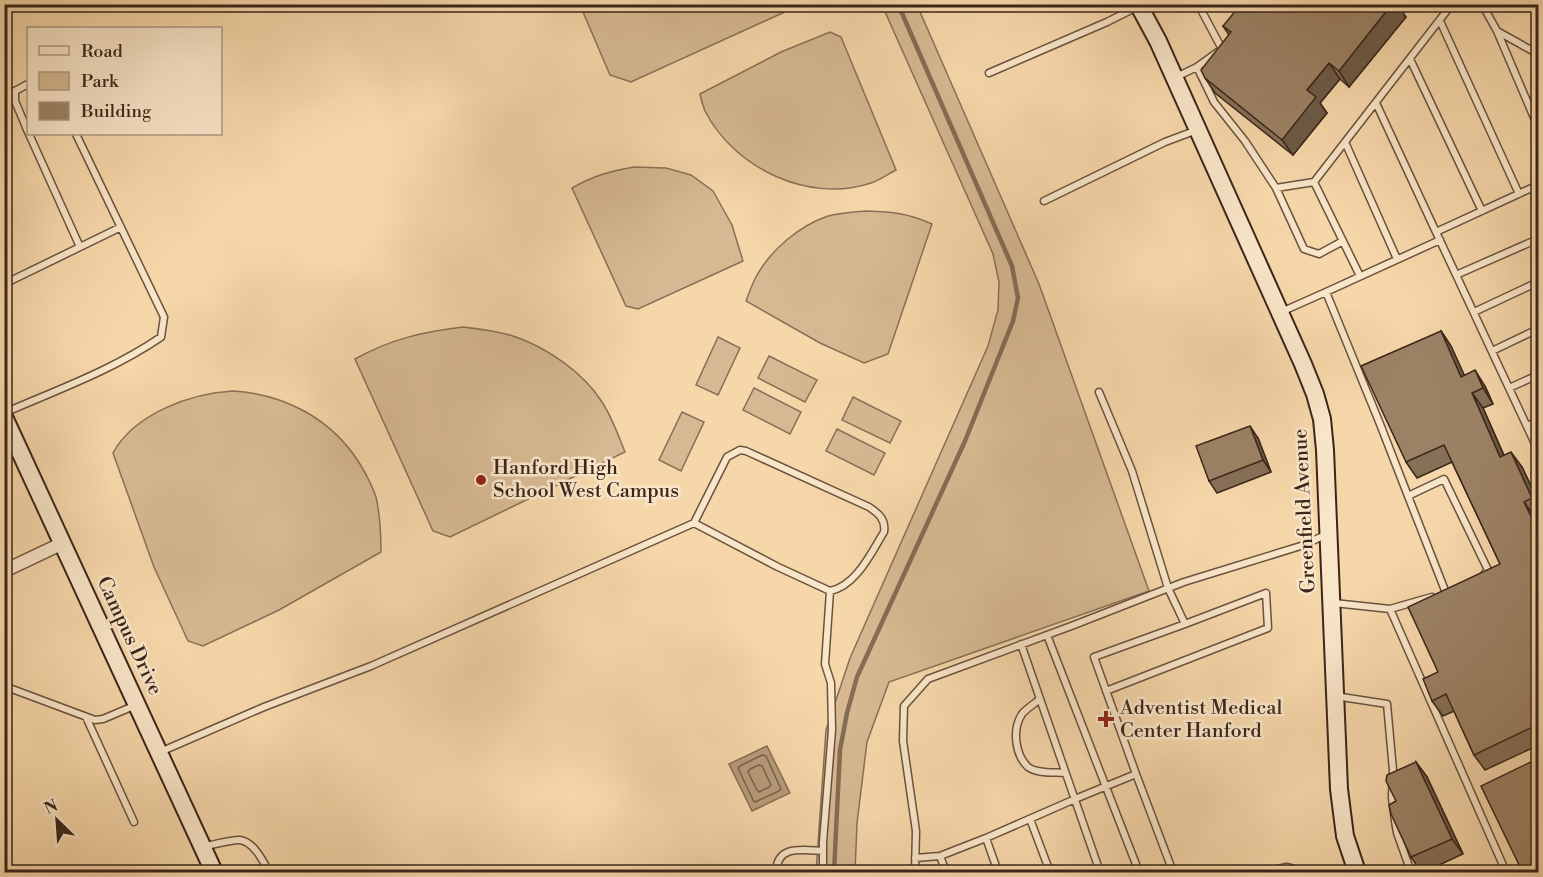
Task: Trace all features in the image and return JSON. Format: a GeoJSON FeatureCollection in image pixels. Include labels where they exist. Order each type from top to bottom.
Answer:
{"type":"FeatureCollection","features":[{"type":"Feature","properties":{"kind":"street","name":"Greenfield Avenue"},"geometry":{"type":"LineString","coordinates":[[1139,5],[1158,41],[1280,312],[1311,384],[1322,419],[1339,789],[1346,836],[1357,873]]}},
{"type":"Feature","properties":{"kind":"street","name":"Campus Drive"},"geometry":{"type":"LineString","coordinates":[[4,415],[214,873]]}},
{"type":"Feature","properties":{"kind":"street"},"geometry":{"type":"LineString","coordinates":[[4,571],[63,543]]}},
{"type":"Feature","properties":{"kind":"lane"},"geometry":{"type":"LineString","coordinates":[[1174,77],[1197,67],[1222,50],[1198,4]]}},
{"type":"Feature","properties":{"kind":"lane"},"geometry":{"type":"LineString","coordinates":[[1276,188],[1314,182],[1452,4]]}},
{"type":"Feature","properties":{"kind":"lane"},"geometry":{"type":"LineString","coordinates":[[1482,4],[1497,31],[1539,127]]}},
{"type":"Feature","properties":{"kind":"lane"},"geometry":{"type":"LineString","coordinates":[[989,73],[1107,22],[1139,5]]}},
{"type":"Feature","properties":{"kind":"lane"},"geometry":{"type":"LineString","coordinates":[[1440,21],[1519,194]]}},
{"type":"Feature","properties":{"kind":"lane"},"geometry":{"type":"LineString","coordinates":[[1497,31],[1539,54]]}},
{"type":"Feature","properties":{"kind":"lane"},"geometry":{"type":"LineString","coordinates":[[1410,59],[1482,211]]}},
{"type":"Feature","properties":{"kind":"lane"},"geometry":{"type":"LineString","coordinates":[[1197,67],[1214,102],[1245,141],[1276,188],[1304,249],[1319,254],[1343,241]]}},
{"type":"Feature","properties":{"kind":"lane"},"geometry":{"type":"LineString","coordinates":[[4,96],[27,85]]}},
{"type":"Feature","properties":{"kind":"lane"},"geometry":{"type":"LineString","coordinates":[[15,91],[15,100],[27,128]]}},
{"type":"Feature","properties":{"kind":"lane"},"geometry":{"type":"LineString","coordinates":[[1376,103],[1539,450]]}},
{"type":"Feature","properties":{"kind":"lane"},"geometry":{"type":"LineString","coordinates":[[1044,201],[1166,142],[1198,130]]}},
{"type":"Feature","properties":{"kind":"lane"},"geometry":{"type":"LineString","coordinates":[[30,135],[80,247]]}},
{"type":"Feature","properties":{"kind":"lane"},"geometry":{"type":"LineString","coordinates":[[4,415],[132,356],[161,337],[164,318],[76,135]]}},
{"type":"Feature","properties":{"kind":"lane"},"geometry":{"type":"LineString","coordinates":[[1345,142],[1397,259]]}},
{"type":"Feature","properties":{"kind":"lane"},"geometry":{"type":"LineString","coordinates":[[1314,182],[1360,276]]}},
{"type":"Feature","properties":{"kind":"lane"},"geometry":{"type":"LineString","coordinates":[[1436,232],[1539,185]]}},
{"type":"Feature","properties":{"kind":"lane"},"geometry":{"type":"LineString","coordinates":[[4,284],[121,227]]}},
{"type":"Feature","properties":{"kind":"lane"},"geometry":{"type":"LineString","coordinates":[[1456,275],[1539,239]]}},
{"type":"Feature","properties":{"kind":"lane"},"geometry":{"type":"LineString","coordinates":[[1280,312],[1440,240]]}},
{"type":"Feature","properties":{"kind":"lane"},"geometry":{"type":"LineString","coordinates":[[1474,312],[1539,282]]}},
{"type":"Feature","properties":{"kind":"lane"},"geometry":{"type":"LineString","coordinates":[[1326,292],[1446,593]]}},
{"type":"Feature","properties":{"kind":"lane"},"geometry":{"type":"LineString","coordinates":[[1492,351],[1539,329]]}},
{"type":"Feature","properties":{"kind":"lane"},"geometry":{"type":"LineString","coordinates":[[1509,388],[1539,375]]}},
{"type":"Feature","properties":{"kind":"lane"},"geometry":{"type":"LineString","coordinates":[[1099,392],[1132,471],[1168,588],[1185,624]]}},
{"type":"Feature","properties":{"kind":"lane"},"geometry":{"type":"LineString","coordinates":[[1527,426],[1539,421]]}},
{"type":"Feature","properties":{"kind":"lane"},"geometry":{"type":"LineString","coordinates":[[159,752],[264,707],[371,666],[694,523],[727,458],[740,450],[868,507],[883,519],[885,528],[858,572],[841,588],[830,591],[694,523]]}},
{"type":"Feature","properties":{"kind":"lane"},"geometry":{"type":"LineString","coordinates":[[1408,496],[1444,479],[1488,572],[1478,577]]}},
{"type":"Feature","properties":{"kind":"lane"},"geometry":{"type":"LineString","coordinates":[[915,873],[916,831],[903,741],[904,706],[928,678],[1184,582],[1304,545],[1329,534]]}},
{"type":"Feature","properties":{"kind":"lane"},"geometry":{"type":"LineString","coordinates":[[1332,603],[1389,609],[1456,588]]}},
{"type":"Feature","properties":{"kind":"lane"},"geometry":{"type":"LineString","coordinates":[[823,873],[832,730],[831,683],[825,664],[830,591]]}},
{"type":"Feature","properties":{"kind":"lane"},"geometry":{"type":"LineString","coordinates":[[1106,691],[1268,628],[1266,593],[1094,657],[1106,691],[1173,873]]}},
{"type":"Feature","properties":{"kind":"lane"},"geometry":{"type":"LineString","coordinates":[[1389,609],[1506,873]]}},
{"type":"Feature","properties":{"kind":"lane"},"geometry":{"type":"LineString","coordinates":[[1047,635],[1139,873]]}},
{"type":"Feature","properties":{"kind":"lane"},"geometry":{"type":"LineString","coordinates":[[1021,645],[1100,873]]}},
{"type":"Feature","properties":{"kind":"lane"},"geometry":{"type":"LineString","coordinates":[[4,686],[95,720],[137,705]]}},
{"type":"Feature","properties":{"kind":"lane"},"geometry":{"type":"LineString","coordinates":[[1335,696],[1387,704],[1395,820],[1397,833],[1411,873]]}},
{"type":"Feature","properties":{"kind":"lane"},"geometry":{"type":"LineString","coordinates":[[1040,699],[1022,714],[1015,731],[1019,755],[1029,768],[1042,772],[1065,773]]}},
{"type":"Feature","properties":{"kind":"lane"},"geometry":{"type":"LineString","coordinates":[[86,717],[134,822]]}},
{"type":"Feature","properties":{"kind":"lane"},"geometry":{"type":"LineString","coordinates":[[915,858],[940,856],[1137,774]]}},
{"type":"Feature","properties":{"kind":"lane"},"geometry":{"type":"LineString","coordinates":[[1030,819],[1050,873]]}},
{"type":"Feature","properties":{"kind":"lane"},"geometry":{"type":"LineString","coordinates":[[986,838],[998,873]]}},
{"type":"Feature","properties":{"kind":"lane"},"geometry":{"type":"LineString","coordinates":[[202,847],[240,840],[252,847],[262,859],[269,873]]}},
{"type":"Feature","properties":{"kind":"lane"},"geometry":{"type":"LineString","coordinates":[[776,873],[778,861],[787,852],[823,851]]}},
{"type":"Feature","properties":{"kind":"lane"},"geometry":{"type":"LineString","coordinates":[[940,856],[946,873]]}},
{"type":"Feature","properties":{"kind":"lane"},"geometry":{"type":"LineString","coordinates":[[1266,873],[1286,867],[1291,868],[1294,873]]}},
{"type":"Feature","properties":{"kind":"green space"},"geometry":{"type":"Polygon","coordinates":[[[580,5],[800,5],[631,82],[610,75],[580,5]]]}},
{"type":"Feature","properties":{"kind":"green space"},"geometry":{"type":"Polygon","coordinates":[[[882,5],[917,5],[1039,284],[1149,591],[889,682],[867,742],[857,823],[855,872],[816,872],[826,730],[850,658],[988,346],[998,310],[999,282],[993,254],[882,5]]]}},
{"type":"Feature","properties":{"kind":"green space"},"geometry":{"type":"Polygon","coordinates":[[[830,32],[841,37],[896,170],[871,183],[847,188],[823,189],[776,176],[754,164],[734,149],[705,111],[700,94],[781,52],[830,32]]]}},
{"type":"Feature","properties":{"kind":"green space"},"geometry":{"type":"Polygon","coordinates":[[[634,167],[666,168],[691,175],[713,191],[732,225],[743,261],[638,309],[626,306],[572,188],[602,174],[634,167]]]}},
{"type":"Feature","properties":{"kind":"green space"},"geometry":{"type":"Polygon","coordinates":[[[866,211],[900,214],[932,224],[888,354],[864,363],[820,343],[746,301],[763,265],[797,232],[828,216],[866,211]]]}},
{"type":"Feature","properties":{"kind":"green space"},"geometry":{"type":"Polygon","coordinates":[[[463,327],[513,336],[563,362],[585,381],[602,402],[625,452],[450,537],[433,531],[355,359],[381,346],[407,337],[463,327]]]}},
{"type":"Feature","properties":{"kind":"green space"},"geometry":{"type":"Polygon","coordinates":[[[718,337],[740,348],[718,395],[696,385],[718,337]]]}},
{"type":"Feature","properties":{"kind":"green space"},"geometry":{"type":"Polygon","coordinates":[[[769,356],[817,380],[805,402],[758,378],[769,356]]]}},
{"type":"Feature","properties":{"kind":"green space"},"geometry":{"type":"Polygon","coordinates":[[[754,388],[801,412],[790,434],[743,410],[754,388]]]}},
{"type":"Feature","properties":{"kind":"green space"},"geometry":{"type":"Polygon","coordinates":[[[233,391],[271,397],[306,412],[336,434],[349,448],[360,464],[376,497],[381,552],[279,610],[203,646],[188,641],[154,567],[113,453],[122,439],[135,427],[165,408],[199,396],[233,391]]]}},
{"type":"Feature","properties":{"kind":"green space"},"geometry":{"type":"Polygon","coordinates":[[[853,397],[901,421],[890,443],[842,420],[853,397]]]}},
{"type":"Feature","properties":{"kind":"green space"},"geometry":{"type":"Polygon","coordinates":[[[682,412],[704,422],[681,471],[659,460],[682,412]]]}},
{"type":"Feature","properties":{"kind":"green space"},"geometry":{"type":"Polygon","coordinates":[[[837,429],[885,453],[874,475],[826,451],[837,429]]]}},
{"type":"Feature","properties":{"kind":"water"},"geometry":{"type":"Polygon","coordinates":[[[767,746],[790,793],[752,811],[729,764],[767,746]]]}},
{"type":"Feature","properties":{"kind":"building"},"geometry":{"type":"Polygon","coordinates":[[[1241,4],[1392,4],[1339,71],[1329,63],[1307,90],[1316,97],[1282,140],[1205,78],[1201,70],[1231,32],[1223,26],[1241,4]]]}},
{"type":"Feature","properties":{"kind":"building"},"geometry":{"type":"Polygon","coordinates":[[[1441,331],[1461,377],[1475,370],[1483,388],[1472,393],[1500,457],[1511,452],[1532,498],[1524,502],[1539,533],[1539,724],[1474,755],[1446,694],[1432,701],[1423,679],[1438,672],[1408,607],[1500,564],[1444,445],[1406,462],[1361,366],[1441,331]]]}},
{"type":"Feature","properties":{"kind":"building"},"geometry":{"type":"Polygon","coordinates":[[[1250,426],[1263,460],[1209,481],[1196,446],[1250,426]]]}},
{"type":"Feature","properties":{"kind":"building"},"geometry":{"type":"Polygon","coordinates":[[[1539,758],[1539,873],[1523,873],[1481,786],[1539,758]]]}},
{"type":"Feature","properties":{"kind":"building"},"geometry":{"type":"Polygon","coordinates":[[[1416,762],[1452,839],[1411,857],[1391,814],[1389,805],[1396,801],[1386,781],[1387,775],[1416,762]]]}},
{"type":"Feature","properties":{"kind":"waterway"},"geometry":{"type":"LineString","coordinates":[[834,872],[840,750],[857,677],[965,441],[1013,321],[1018,298],[1012,266],[898,4]]}},
{"type":"Feature","properties":{"kind":"place","name":"Hanford High School West Campus"},"geometry":{"type":"Point","coordinates":[481,480]}},
{"type":"Feature","properties":{"kind":"place","name":"Adventist Medical Center Hanford"},"geometry":{"type":"Point","coordinates":[1106,719]}}]}
